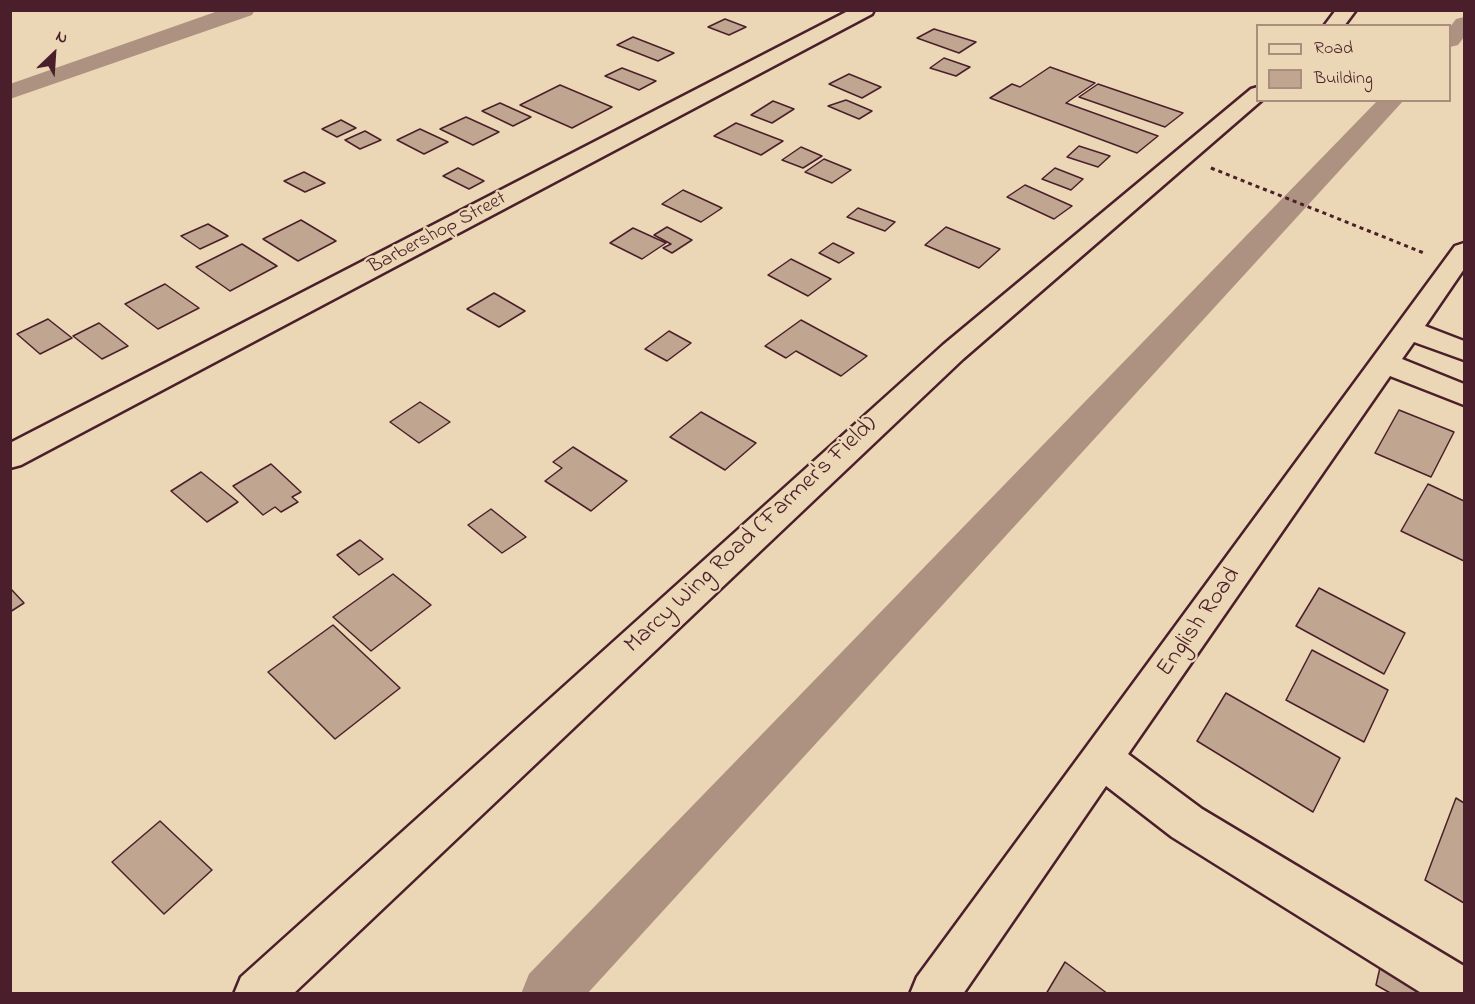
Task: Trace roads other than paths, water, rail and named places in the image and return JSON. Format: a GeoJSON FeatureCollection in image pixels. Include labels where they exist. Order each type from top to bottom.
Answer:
{"type":"FeatureCollection","features":[{"type":"Feature","properties":{"kind":"street","name":"Barbershop Street"},"geometry":{"type":"LineString","coordinates":[[10,457],[865,10]]}},
{"type":"Feature","properties":{"kind":"street"},"geometry":{"type":"LineString","coordinates":[[1335,24],[1347,10]]}},
{"type":"Feature","properties":{"kind":"street","name":"Marcy Wing Road (Farmer's Field)"},"geometry":{"type":"LineString","coordinates":[[258,993],[953,352],[1256,94]]}},
{"type":"Feature","properties":{"kind":"street","name":"English Road"},"geometry":{"type":"LineString","coordinates":[[934,993],[1464,251]]}},
{"type":"Feature","properties":{"kind":"street"},"geometry":{"type":"LineString","coordinates":[[1408,329],[1464,351]]}},
{"type":"Feature","properties":{"kind":"street"},"geometry":{"type":"LineString","coordinates":[[1385,363],[1464,395]]}},
{"type":"Feature","properties":{"kind":"street"},"geometry":{"type":"LineString","coordinates":[[1103,759],[1187,823],[1464,992]]}},
{"type":"Feature","properties":{"kind":"waterway"},"geometry":{"type":"LineString","coordinates":[[10,92],[244,10]]}},
{"type":"Feature","properties":{"kind":"waterway"},"geometry":{"type":"LineString","coordinates":[[1451,39],[1464,24]]}},
{"type":"Feature","properties":{"kind":"waterway"},"geometry":{"type":"LineString","coordinates":[[549,994],[1390,102]]}}]}
